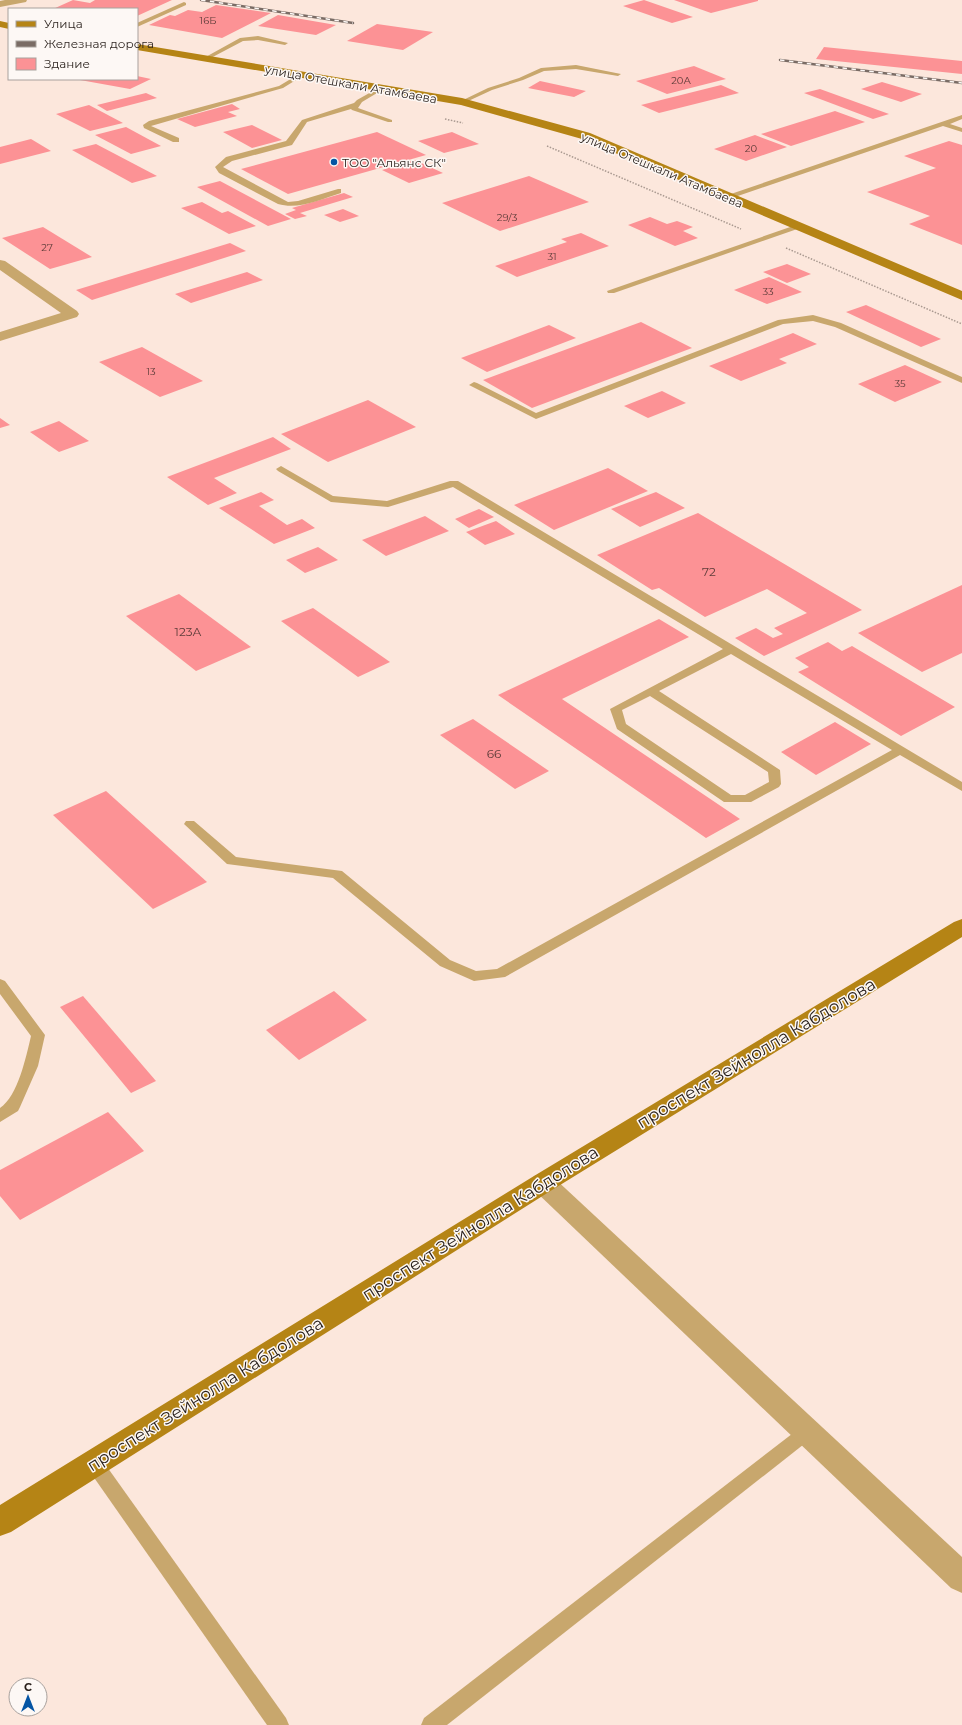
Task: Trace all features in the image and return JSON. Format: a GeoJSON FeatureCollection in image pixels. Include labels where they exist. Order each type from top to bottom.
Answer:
{"type":"FeatureCollection","features":[{"type":"Feature","properties":{"kind":"street"},"geometry":{"type":"LineString","coordinates":[[0,4],[22,0]]}},
{"type":"Feature","properties":{"kind":"street","name":"улица Отешкали Атамбаева"},"geometry":{"type":"LineString","coordinates":[[138,47],[462,102],[586,136],[726,197],[962,296]]}},
{"type":"Feature","properties":{"kind":"street"},"geometry":{"type":"LineString","coordinates":[[0,264],[72,314],[0,337]]}},
{"type":"Feature","properties":{"kind":"street","name":"проспект Зейнолла Кабдолова"},"geometry":{"type":"LineString","coordinates":[[0,1522],[543,1183],[962,927]]}},
{"type":"Feature","properties":{"kind":"street"},"geometry":{"type":"LineString","coordinates":[[543,1183],[962,1578]]}},
{"type":"Feature","properties":{"kind":"lane"},"geometry":{"type":"LineString","coordinates":[[138,25],[184,4]]}},
{"type":"Feature","properties":{"kind":"lane"},"geometry":{"type":"LineString","coordinates":[[205,59],[242,39],[258,38],[285,43]]}},
{"type":"Feature","properties":{"kind":"lane"},"geometry":{"type":"LineString","coordinates":[[462,102],[490,89],[521,79],[543,69],[576,68],[618,74]]}},
{"type":"Feature","properties":{"kind":"lane"},"geometry":{"type":"LineString","coordinates":[[176,140],[148,128],[147,125],[151,122],[281,87],[301,75]]}},
{"type":"Feature","properties":{"kind":"lane"},"geometry":{"type":"LineString","coordinates":[[338,191],[299,203],[281,202],[222,170],[220,167],[229,158],[289,143],[304,121],[355,105],[380,89]]}},
{"type":"Feature","properties":{"kind":"lane"},"geometry":{"type":"LineString","coordinates":[[355,105],[354,109],[390,121]]}},
{"type":"Feature","properties":{"kind":"lane"},"geometry":{"type":"LineString","coordinates":[[726,197],[962,118]]}},
{"type":"Feature","properties":{"kind":"lane"},"geometry":{"type":"LineString","coordinates":[[944,124],[962,130]]}},
{"type":"Feature","properties":{"kind":"lane"},"geometry":{"type":"LineString","coordinates":[[611,291],[799,227]]}},
{"type":"Feature","properties":{"kind":"lane"},"geometry":{"type":"LineString","coordinates":[[474,385],[536,416],[782,322],[813,318],[838,325],[962,380]]}},
{"type":"Feature","properties":{"kind":"lane"},"geometry":{"type":"LineString","coordinates":[[280,469],[331,499],[388,504],[454,483],[962,787]]}},
{"type":"Feature","properties":{"kind":"lane"},"geometry":{"type":"LineString","coordinates":[[650,691],[774,770],[775,784],[747,799],[728,799],[621,726],[616,709],[650,691],[731,649]]}},
{"type":"Feature","properties":{"kind":"lane"},"geometry":{"type":"LineString","coordinates":[[190,824],[232,861],[337,874],[445,962],[474,976],[500,974],[901,750]]}},
{"type":"Feature","properties":{"kind":"lane"},"geometry":{"type":"LineString","coordinates":[[0,984],[38,1035],[30,1066],[13,1107],[0,1116]]}},
{"type":"Feature","properties":{"kind":"lane"},"geometry":{"type":"LineString","coordinates":[[431,1725],[807,1432]]}},
{"type":"Feature","properties":{"kind":"lane"},"geometry":{"type":"LineString","coordinates":[[94,1464],[279,1725]]}},
{"type":"Feature","properties":{"kind":"path"},"geometry":{"type":"LineString","coordinates":[[443,118],[466,123]]}},
{"type":"Feature","properties":{"kind":"path"},"geometry":{"type":"LineString","coordinates":[[541,143],[962,324]]}},
{"type":"Feature","properties":{"kind":"building"},"geometry":{"type":"Polygon","coordinates":[[[73,0],[90,3],[95,0],[172,0],[138,16],[138,8],[55,8],[73,0]]]}},
{"type":"Feature","properties":{"kind":"building"},"geometry":{"type":"Polygon","coordinates":[[[644,0],[693,17],[672,23],[623,6],[644,0]]]}},
{"type":"Feature","properties":{"kind":"building"},"geometry":{"type":"Polygon","coordinates":[[[674,0],[758,0],[758,1],[711,13],[674,0]]]}},
{"type":"Feature","properties":{"kind":"building"},"geometry":{"type":"Polygon","coordinates":[[[216,5],[271,13],[222,38],[149,25],[170,15],[175,16],[188,10],[202,12],[216,5]]]}},
{"type":"Feature","properties":{"kind":"building"},"geometry":{"type":"Polygon","coordinates":[[[278,15],[336,25],[316,35],[258,26],[278,15]]]}},
{"type":"Feature","properties":{"kind":"building"},"geometry":{"type":"Polygon","coordinates":[[[377,24],[433,32],[403,50],[347,41],[377,24]]]}},
{"type":"Feature","properties":{"kind":"building"},"geometry":{"type":"Polygon","coordinates":[[[824,47],[962,61],[962,74],[816,59],[824,47]]]}},
{"type":"Feature","properties":{"kind":"building"},"geometry":{"type":"Polygon","coordinates":[[[694,66],[726,79],[667,94],[636,81],[694,66]]]}},
{"type":"Feature","properties":{"kind":"building"},"geometry":{"type":"Polygon","coordinates":[[[138,76],[151,79],[130,89],[80,80],[138,80],[138,76]]]}},
{"type":"Feature","properties":{"kind":"building"},"geometry":{"type":"Polygon","coordinates":[[[540,81],[586,91],[574,97],[528,88],[540,81]]]}},
{"type":"Feature","properties":{"kind":"building"},"geometry":{"type":"Polygon","coordinates":[[[882,82],[922,94],[901,102],[861,89],[882,82]]]}},
{"type":"Feature","properties":{"kind":"building"},"geometry":{"type":"Polygon","coordinates":[[[721,85],[739,93],[659,113],[641,105],[721,85]]]}},
{"type":"Feature","properties":{"kind":"building"},"geometry":{"type":"Polygon","coordinates":[[[820,89],[889,114],[873,119],[804,93],[820,89]]]}},
{"type":"Feature","properties":{"kind":"building"},"geometry":{"type":"Polygon","coordinates":[[[146,93],[157,98],[107,111],[97,105],[146,93]]]}},
{"type":"Feature","properties":{"kind":"building"},"geometry":{"type":"Polygon","coordinates":[[[232,104],[240,109],[228,112],[237,116],[195,127],[177,119],[232,104]]]}},
{"type":"Feature","properties":{"kind":"building"},"geometry":{"type":"Polygon","coordinates":[[[89,105],[123,123],[90,131],[56,114],[89,105]]]}},
{"type":"Feature","properties":{"kind":"building"},"geometry":{"type":"Polygon","coordinates":[[[835,111],[865,122],[791,146],[761,134],[835,111]]]}},
{"type":"Feature","properties":{"kind":"building"},"geometry":{"type":"Polygon","coordinates":[[[252,125],[282,140],[252,148],[223,132],[252,125]]]}},
{"type":"Feature","properties":{"kind":"building"},"geometry":{"type":"Polygon","coordinates":[[[126,127],[161,146],[131,154],[95,135],[126,127]]]}},
{"type":"Feature","properties":{"kind":"building","name":"ТОО \"Альянс СК\""},"geometry":{"type":"Polygon","coordinates":[[[377,132],[426,155],[288,194],[241,169],[377,132]]]}},
{"type":"Feature","properties":{"kind":"building"},"geometry":{"type":"Polygon","coordinates":[[[452,132],[479,144],[444,153],[418,141],[452,132]]]}},
{"type":"Feature","properties":{"kind":"building"},"geometry":{"type":"Polygon","coordinates":[[[755,135],[787,147],[746,161],[714,149],[755,135]]]}},
{"type":"Feature","properties":{"kind":"building"},"geometry":{"type":"Polygon","coordinates":[[[31,139],[51,151],[0,164],[0,147],[31,139]]]}},
{"type":"Feature","properties":{"kind":"building"},"geometry":{"type":"Polygon","coordinates":[[[949,141],[962,145],[962,245],[909,224],[930,216],[867,192],[936,168],[904,156],[949,141]]]}},
{"type":"Feature","properties":{"kind":"building"},"geometry":{"type":"Polygon","coordinates":[[[96,144],[157,176],[132,183],[72,150],[96,144]]]}},
{"type":"Feature","properties":{"kind":"building"},"geometry":{"type":"Polygon","coordinates":[[[415,160],[443,173],[409,183],[382,170],[415,160]]]}},
{"type":"Feature","properties":{"kind":"building"},"geometry":{"type":"Polygon","coordinates":[[[529,176],[589,202],[500,231],[442,203],[529,176]]]}},
{"type":"Feature","properties":{"kind":"building"},"geometry":{"type":"Polygon","coordinates":[[[220,181],[291,219],[268,226],[197,187],[220,181]]]}},
{"type":"Feature","properties":{"kind":"building"},"geometry":{"type":"Polygon","coordinates":[[[344,193],[353,197],[300,213],[307,216],[295,219],[285,214],[296,210],[292,208],[344,193]]]}},
{"type":"Feature","properties":{"kind":"building"},"geometry":{"type":"Polygon","coordinates":[[[202,202],[222,213],[228,211],[256,226],[229,234],[181,208],[202,202]]]}},
{"type":"Feature","properties":{"kind":"building"},"geometry":{"type":"Polygon","coordinates":[[[343,209],[359,216],[340,222],[324,215],[343,209]]]}},
{"type":"Feature","properties":{"kind":"building"},"geometry":{"type":"Polygon","coordinates":[[[650,217],[667,224],[677,221],[693,227],[683,231],[698,238],[675,246],[628,225],[650,217]]]}},
{"type":"Feature","properties":{"kind":"building"},"geometry":{"type":"Polygon","coordinates":[[[43,227],[92,257],[50,269],[2,238],[43,227]]]}},
{"type":"Feature","properties":{"kind":"building"},"geometry":{"type":"Polygon","coordinates":[[[581,233],[609,246],[517,277],[495,266],[567,242],[561,239],[581,233]]]}},
{"type":"Feature","properties":{"kind":"building"},"geometry":{"type":"Polygon","coordinates":[[[230,243],[246,251],[92,300],[76,290],[230,243]]]}},
{"type":"Feature","properties":{"kind":"building"},"geometry":{"type":"Polygon","coordinates":[[[787,264],[811,274],[787,283],[763,272],[787,264]]]}},
{"type":"Feature","properties":{"kind":"building"},"geometry":{"type":"Polygon","coordinates":[[[247,272],[263,280],[191,303],[175,294],[247,272]]]}},
{"type":"Feature","properties":{"kind":"building"},"geometry":{"type":"Polygon","coordinates":[[[769,277],[802,292],[767,304],[734,290],[769,277]]]}},
{"type":"Feature","properties":{"kind":"building"},"geometry":{"type":"Polygon","coordinates":[[[866,305],[941,339],[921,347],[846,312],[866,305]]]}},
{"type":"Feature","properties":{"kind":"building"},"geometry":{"type":"Polygon","coordinates":[[[641,322],[692,348],[532,408],[483,380],[641,322]]]}},
{"type":"Feature","properties":{"kind":"building"},"geometry":{"type":"Polygon","coordinates":[[[549,325],[576,338],[487,372],[461,358],[549,325]]]}},
{"type":"Feature","properties":{"kind":"building"},"geometry":{"type":"Polygon","coordinates":[[[793,333],[817,344],[779,359],[787,363],[741,381],[709,366],[793,333]]]}},
{"type":"Feature","properties":{"kind":"building"},"geometry":{"type":"Polygon","coordinates":[[[142,347],[203,381],[160,397],[99,362],[142,347]]]}},
{"type":"Feature","properties":{"kind":"building"},"geometry":{"type":"Polygon","coordinates":[[[905,365],[942,382],[895,402],[858,384],[905,365]]]}},
{"type":"Feature","properties":{"kind":"building"},"geometry":{"type":"Polygon","coordinates":[[[662,391],[686,403],[648,418],[624,406],[662,391]]]}},
{"type":"Feature","properties":{"kind":"building"},"geometry":{"type":"Polygon","coordinates":[[[368,400],[416,427],[328,462],[281,434],[368,400]]]}},
{"type":"Feature","properties":{"kind":"building"},"geometry":{"type":"Polygon","coordinates":[[[0,418],[10,425],[0,428],[0,418]]]}},
{"type":"Feature","properties":{"kind":"building"},"geometry":{"type":"Polygon","coordinates":[[[59,421],[89,441],[59,452],[30,432],[59,421]]]}},
{"type":"Feature","properties":{"kind":"building"},"geometry":{"type":"Polygon","coordinates":[[[273,437],[291,449],[214,478],[237,493],[208,505],[167,477],[273,437]]]}},
{"type":"Feature","properties":{"kind":"building"},"geometry":{"type":"Polygon","coordinates":[[[608,468],[648,491],[554,530],[514,505],[608,468]]]}},
{"type":"Feature","properties":{"kind":"building"},"geometry":{"type":"Polygon","coordinates":[[[261,492],[274,500],[259,506],[287,525],[302,519],[315,528],[274,544],[219,508],[261,492]]]}},
{"type":"Feature","properties":{"kind":"building"},"geometry":{"type":"Polygon","coordinates":[[[656,492],[685,508],[640,527],[611,509],[656,492]]]}},
{"type":"Feature","properties":{"kind":"building"},"geometry":{"type":"Polygon","coordinates":[[[479,509],[494,517],[469,528],[455,519],[479,509]]]}},
{"type":"Feature","properties":{"kind":"building"},"geometry":{"type":"Polygon","coordinates":[[[698,513],[862,610],[764,656],[735,638],[756,628],[773,638],[783,634],[774,628],[807,613],[767,589],[705,617],[659,588],[652,590],[597,555],[698,513]]]}},
{"type":"Feature","properties":{"kind":"building"},"geometry":{"type":"Polygon","coordinates":[[[425,516],[449,531],[386,556],[362,540],[425,516]]]}},
{"type":"Feature","properties":{"kind":"building"},"geometry":{"type":"Polygon","coordinates":[[[496,521],[515,534],[485,545],[466,532],[496,521]]]}},
{"type":"Feature","properties":{"kind":"building"},"geometry":{"type":"Polygon","coordinates":[[[318,547],[338,560],[305,573],[286,560],[318,547]]]}},
{"type":"Feature","properties":{"kind":"building"},"geometry":{"type":"Polygon","coordinates":[[[962,585],[962,653],[922,672],[858,633],[962,585]]]}},
{"type":"Feature","properties":{"kind":"building"},"geometry":{"type":"Polygon","coordinates":[[[179,594],[251,647],[196,671],[126,616],[179,594]]]}},
{"type":"Feature","properties":{"kind":"building"},"geometry":{"type":"Polygon","coordinates":[[[313,608],[390,662],[358,677],[281,621],[313,608]]]}},
{"type":"Feature","properties":{"kind":"building"},"geometry":{"type":"Polygon","coordinates":[[[659,619],[689,637],[562,699],[740,819],[706,838],[498,695],[659,619]]]}},
{"type":"Feature","properties":{"kind":"building"},"geometry":{"type":"Polygon","coordinates":[[[828,642],[842,651],[852,646],[955,707],[901,736],[798,672],[809,667],[795,658],[828,642]]]}},
{"type":"Feature","properties":{"kind":"building"},"geometry":{"type":"Polygon","coordinates":[[[473,719],[549,771],[515,789],[440,735],[473,719]]]}},
{"type":"Feature","properties":{"kind":"building"},"geometry":{"type":"Polygon","coordinates":[[[835,722],[871,744],[816,775],[781,752],[835,722]]]}},
{"type":"Feature","properties":{"kind":"building"},"geometry":{"type":"Polygon","coordinates":[[[106,791],[207,882],[153,909],[53,815],[106,791]]]}},
{"type":"Feature","properties":{"kind":"building"},"geometry":{"type":"Polygon","coordinates":[[[334,991],[367,1020],[299,1060],[266,1030],[334,991]]]}},
{"type":"Feature","properties":{"kind":"building"},"geometry":{"type":"Polygon","coordinates":[[[83,996],[156,1081],[131,1093],[60,1007],[83,996]]]}},
{"type":"Feature","properties":{"kind":"building"},"geometry":{"type":"Polygon","coordinates":[[[108,1112],[144,1151],[20,1220],[0,1196],[0,1170],[108,1112]]]}},
{"type":"Feature","properties":{"kind":"railway"},"geometry":{"type":"LineString","coordinates":[[201,0],[353,23]]}},
{"type":"Feature","properties":{"kind":"railway"},"geometry":{"type":"LineString","coordinates":[[780,60],[962,83]]}},
{"type":"Feature","properties":{"kind":"place","name":"ТОО \"Альянс СК\""},"geometry":{"type":"Point","coordinates":[334,162]}}]}
